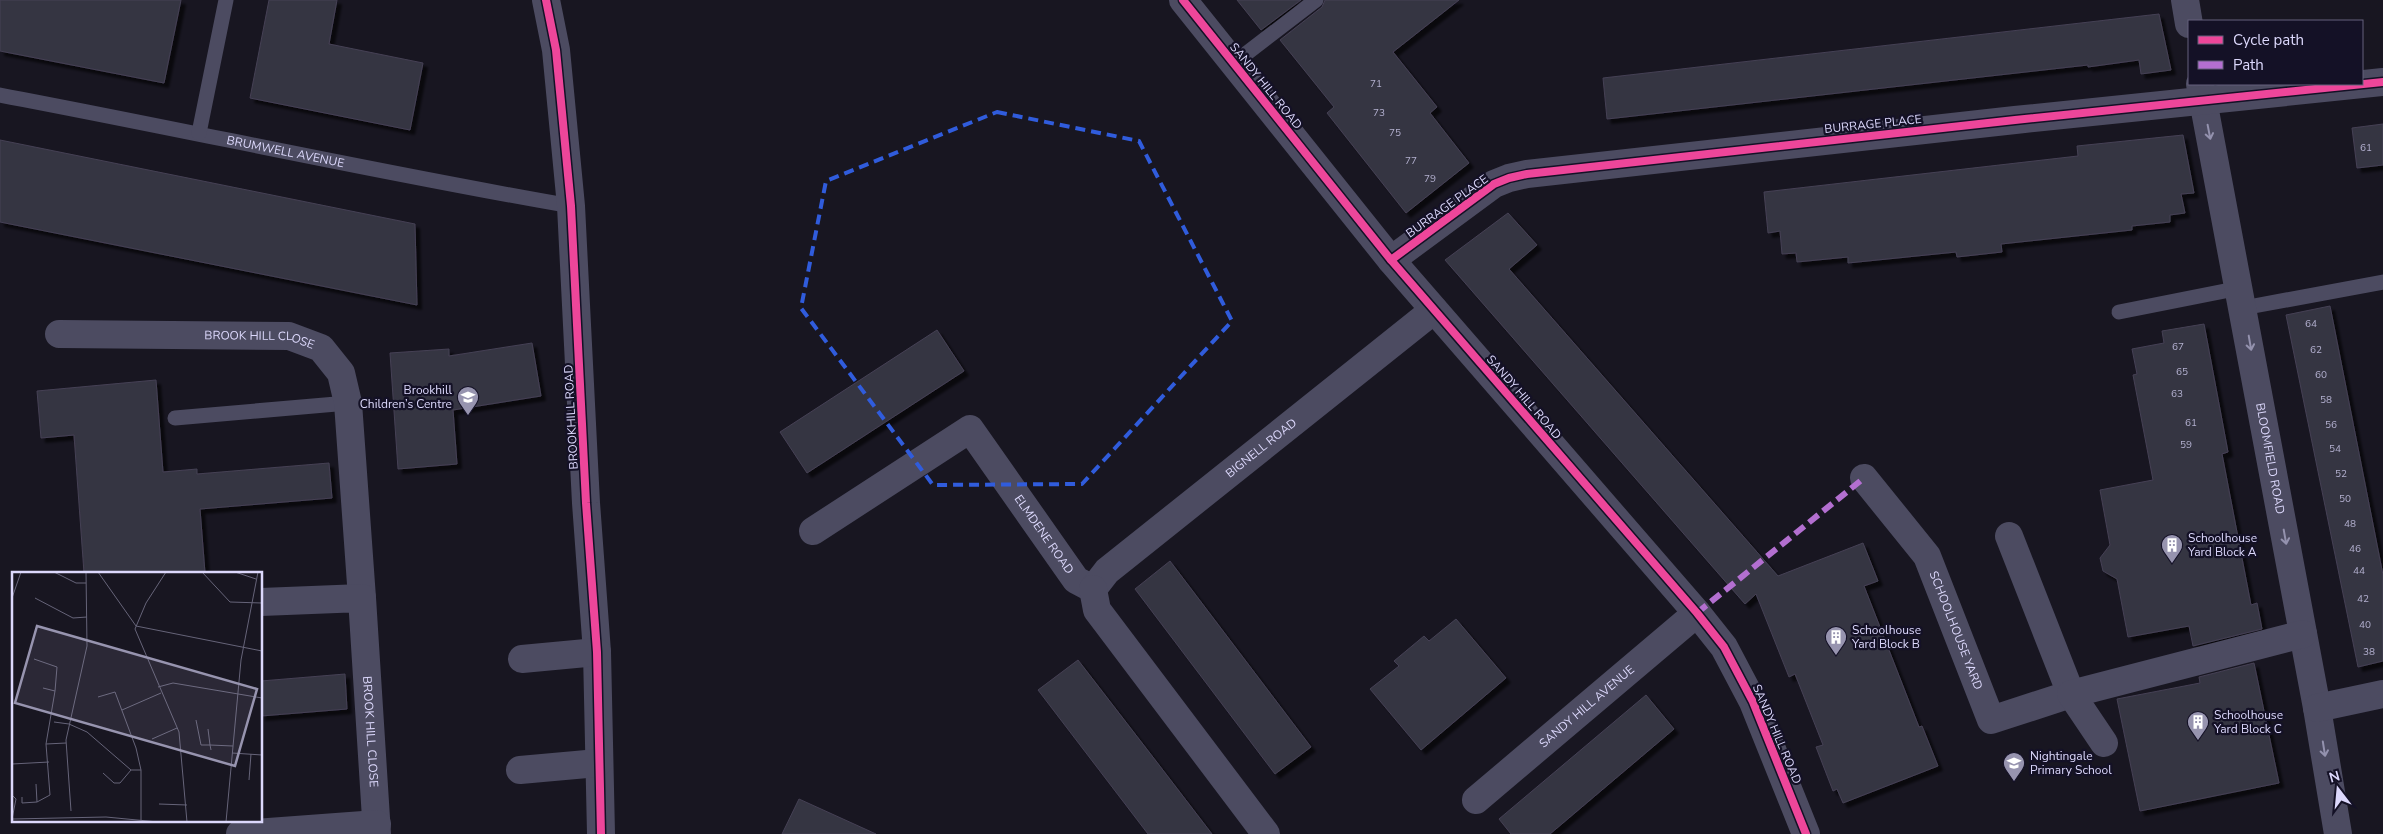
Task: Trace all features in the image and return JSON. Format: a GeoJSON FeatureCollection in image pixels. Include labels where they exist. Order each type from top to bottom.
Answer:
{"type":"FeatureCollection","features":[{"type":"Feature","properties":{"kind":"street","name":"BROOKHILL ROAD"},"geometry":{"type":"LineString","coordinates":[[546,0],[556,50],[571,206],[586,503],[597,652],[601,834]]}},
{"type":"Feature","properties":{"kind":"street","name":"SANDY HILL ROAD"},"geometry":{"type":"LineString","coordinates":[[1183,0],[1391,260],[1697,613],[1724,647],[1753,702],[1806,834]]}},
{"type":"Feature","properties":{"kind":"street"},"geometry":{"type":"LineString","coordinates":[[2185,0],[2188,20]]}},
{"type":"Feature","properties":{"kind":"street","name":"BURRAGE PLACE"},"geometry":{"type":"LineString","coordinates":[[2363,83],[2383,82]]}},
{"type":"Feature","properties":{"kind":"street","name":"BURRAGE PLACE"},"geometry":{"type":"LineString","coordinates":[[1391,260],[1494,184],[1527,174],[2202,92],[2329,85]]}},
{"type":"Feature","properties":{"kind":"street","name":"BLOOMFIELD ROAD"},"geometry":{"type":"LineString","coordinates":[[2202,92],[2317,708],[2338,834]]}},
{"type":"Feature","properties":{"kind":"street","name":"BIGNELL ROAD"},"geometry":{"type":"LineString","coordinates":[[1093,589],[1107,570],[1434,310]]}},
{"type":"Feature","properties":{"kind":"street","name":"BROOK HILL CLOSE"},"geometry":{"type":"LineString","coordinates":[[59,334],[289,336],[321,348],[341,373],[348,403],[377,829]]}},
{"type":"Feature","properties":{"kind":"street","name":"ELMDENE ROAD"},"geometry":{"type":"LineString","coordinates":[[813,531],[970,429],[1076,580],[1093,589]]}},
{"type":"Feature","properties":{"kind":"street","name":"SCHOOLHOUSE YARD"},"geometry":{"type":"LineString","coordinates":[[1864,478],[1927,556],[1991,720],[2071,694],[2303,634]]}},
{"type":"Feature","properties":{"kind":"street"},"geometry":{"type":"LineString","coordinates":[[2009,536],[2071,694],[2104,743]]}},
{"type":"Feature","properties":{"kind":"street"},"geometry":{"type":"LineString","coordinates":[[1093,589],[1097,610],[1266,834]]}},
{"type":"Feature","properties":{"kind":"street"},"geometry":{"type":"LineString","coordinates":[[262,602],[362,598]]}},
{"type":"Feature","properties":{"kind":"street","name":"SANDY HILL AVENUE"},"geometry":{"type":"LineString","coordinates":[[1476,800],[1697,613]]}},
{"type":"Feature","properties":{"kind":"street"},"geometry":{"type":"LineString","coordinates":[[522,659],[597,652]]}},
{"type":"Feature","properties":{"kind":"street"},"geometry":{"type":"LineString","coordinates":[[2317,708],[2383,694]]}},
{"type":"Feature","properties":{"kind":"street"},"geometry":{"type":"LineString","coordinates":[[520,770],[598,763]]}},
{"type":"Feature","properties":{"kind":"street"},"geometry":{"type":"LineString","coordinates":[[240,834],[295,825],[377,829]]}},
{"type":"Feature","properties":{"kind":"lane"},"geometry":{"type":"LineString","coordinates":[[199,133],[226,0]]}},
{"type":"Feature","properties":{"kind":"lane"},"geometry":{"type":"LineString","coordinates":[[1234,64],[1316,0]]}},
{"type":"Feature","properties":{"kind":"lane","name":"BRUMWELL AVENUE"},"geometry":{"type":"LineString","coordinates":[[0,95],[199,133],[427,181],[571,206]]}},
{"type":"Feature","properties":{"kind":"lane"},"geometry":{"type":"LineString","coordinates":[[2119,312],[2383,282]]}},
{"type":"Feature","properties":{"kind":"lane"},"geometry":{"type":"LineString","coordinates":[[175,418],[348,403]]}},
{"type":"Feature","properties":{"kind":"highlighted area"},"geometry":{"type":"Polygon","coordinates":[[[997,112],[1139,141],[1232,321],[1082,484],[933,485],[801,308],[826,181],[997,112]]]}},
{"type":"Feature","properties":{"kind":"building"},"geometry":{"type":"Polygon","coordinates":[[[0,0],[181,0],[164,83],[0,51],[0,0]]]}},
{"type":"Feature","properties":{"kind":"building"},"geometry":{"type":"Polygon","coordinates":[[[269,0],[337,0],[329,44],[423,63],[410,130],[250,98],[269,0]]]}},
{"type":"Feature","properties":{"kind":"building"},"geometry":{"type":"Polygon","coordinates":[[[1237,0],[1301,0],[1261,30],[1237,0]]]}},
{"type":"Feature","properties":{"kind":"building"},"geometry":{"type":"Polygon","coordinates":[[[1325,0],[1459,0],[1393,52],[1437,107],[1430,113],[1469,163],[1406,213],[1327,113],[1334,107],[1280,40],[1322,7],[1325,0]]]}},
{"type":"Feature","properties":{"kind":"building"},"geometry":{"type":"Polygon","coordinates":[[[2159,14],[2171,70],[2141,74],[2139,60],[1607,119],[1603,78],[2159,14]]]}},
{"type":"Feature","properties":{"kind":"building"},"geometry":{"type":"Polygon","coordinates":[[[2383,124],[2383,165],[2357,168],[2352,128],[2383,124]]]}},
{"type":"Feature","properties":{"kind":"building"},"geometry":{"type":"Polygon","coordinates":[[[2183,135],[2194,193],[2181,194],[2185,213],[2170,215],[2170,222],[2132,226],[2132,230],[2001,244],[2002,252],[1957,257],[1956,252],[1848,263],[1848,257],[1797,262],[1796,253],[1782,254],[1780,231],[1768,233],[1764,192],[2078,156],[2077,146],[2183,135]]]}},
{"type":"Feature","properties":{"kind":"building"},"geometry":{"type":"Polygon","coordinates":[[[0,140],[415,224],[417,305],[0,222],[0,140]]]}},
{"type":"Feature","properties":{"kind":"building"},"geometry":{"type":"Polygon","coordinates":[[[1508,213],[1537,245],[1509,269],[1778,576],[1863,543],[1878,581],[1864,586],[1919,727],[1922,726],[1938,766],[1843,803],[1837,789],[1833,791],[1816,747],[1823,745],[1795,674],[1789,677],[1756,594],[1745,604],[1445,260],[1508,213]]]}},
{"type":"Feature","properties":{"kind":"building"},"geometry":{"type":"Polygon","coordinates":[[[2330,306],[2383,575],[2383,661],[2358,667],[2286,315],[2330,306]]]}},
{"type":"Feature","properties":{"kind":"building","name":"Schoolhouse Yard Block A"},"geometry":{"type":"Polygon","coordinates":[[[2204,324],[2228,452],[2222,454],[2251,605],[2257,603],[2262,629],[2193,646],[2189,626],[2128,637],[2117,579],[2103,571],[2100,558],[2110,545],[2100,490],[2153,480],[2133,375],[2137,374],[2132,349],[2164,343],[2162,331],[2204,324]]]}},
{"type":"Feature","properties":{"kind":"building"},"geometry":{"type":"Polygon","coordinates":[[[937,330],[964,371],[807,473],[780,432],[937,330]]]}},
{"type":"Feature","properties":{"kind":"building"},"geometry":{"type":"Polygon","coordinates":[[[532,343],[541,396],[453,410],[457,464],[398,469],[390,353],[449,349],[449,356],[532,343]]]}},
{"type":"Feature","properties":{"kind":"building"},"geometry":{"type":"Polygon","coordinates":[[[156,380],[163,472],[197,469],[197,474],[329,463],[332,498],[200,509],[205,572],[84,572],[74,435],[41,438],[37,391],[156,380]]]}},
{"type":"Feature","properties":{"kind":"building"},"geometry":{"type":"Polygon","coordinates":[[[1170,561],[1311,747],[1275,774],[1135,589],[1170,561]]]}},
{"type":"Feature","properties":{"kind":"building"},"geometry":{"type":"Polygon","coordinates":[[[1456,619],[1506,678],[1421,750],[1370,689],[1399,666],[1394,661],[1424,636],[1429,641],[1456,619]]]}},
{"type":"Feature","properties":{"kind":"building"},"geometry":{"type":"Polygon","coordinates":[[[1078,660],[1212,834],[1148,834],[1038,690],[1078,660]]]}},
{"type":"Feature","properties":{"kind":"building","name":"Schoolhouse Yard Block C"},"geometry":{"type":"Polygon","coordinates":[[[2254,663],[2279,783],[2140,811],[2117,699],[2200,683],[2199,677],[2254,663]]]}},
{"type":"Feature","properties":{"kind":"building"},"geometry":{"type":"Polygon","coordinates":[[[345,674],[347,709],[262,716],[262,681],[345,674]]]}},
{"type":"Feature","properties":{"kind":"building"},"geometry":{"type":"Polygon","coordinates":[[[1646,695],[1674,729],[1550,834],[1511,834],[1499,819],[1646,695]]]}},
{"type":"Feature","properties":{"kind":"building"},"geometry":{"type":"Polygon","coordinates":[[[799,799],[876,834],[782,834],[799,799]]]}},
{"type":"Feature","properties":{"kind":"marked path"},"geometry":{"type":"LineString","coordinates":[[1697,613],[1864,478]]}},
{"type":"Feature","properties":{"kind":"cycle path"},"geometry":{"type":"LineString","coordinates":[[546,0],[556,50],[571,206],[586,503],[597,652],[601,834]]}},
{"type":"Feature","properties":{"kind":"cycle path"},"geometry":{"type":"LineString","coordinates":[[1183,0],[1391,260],[1697,613],[1724,647],[1753,702],[1806,834]]}},
{"type":"Feature","properties":{"kind":"cycle path"},"geometry":{"type":"LineString","coordinates":[[2363,84],[2383,82]]}},
{"type":"Feature","properties":{"kind":"cycle path"},"geometry":{"type":"LineString","coordinates":[[1391,260],[1494,184],[1527,174],[2354,85]]}},
{"type":"Feature","properties":{"kind":"place","name":"Brookhill Children’s Centre"},"geometry":{"type":"Point","coordinates":[468,416]}},
{"type":"Feature","properties":{"kind":"place","name":"Schoolhouse Yard Block A"},"geometry":{"type":"Point","coordinates":[2172,564]}},
{"type":"Feature","properties":{"kind":"place","name":"Schoolhouse Yard Block B"},"geometry":{"type":"Point","coordinates":[1836,656]}},
{"type":"Feature","properties":{"kind":"place","name":"Schoolhouse Yard Block C"},"geometry":{"type":"Point","coordinates":[2198,741]}},
{"type":"Feature","properties":{"kind":"place","name":"Nightingale Primary School"},"geometry":{"type":"Point","coordinates":[2014,782]}}]}
